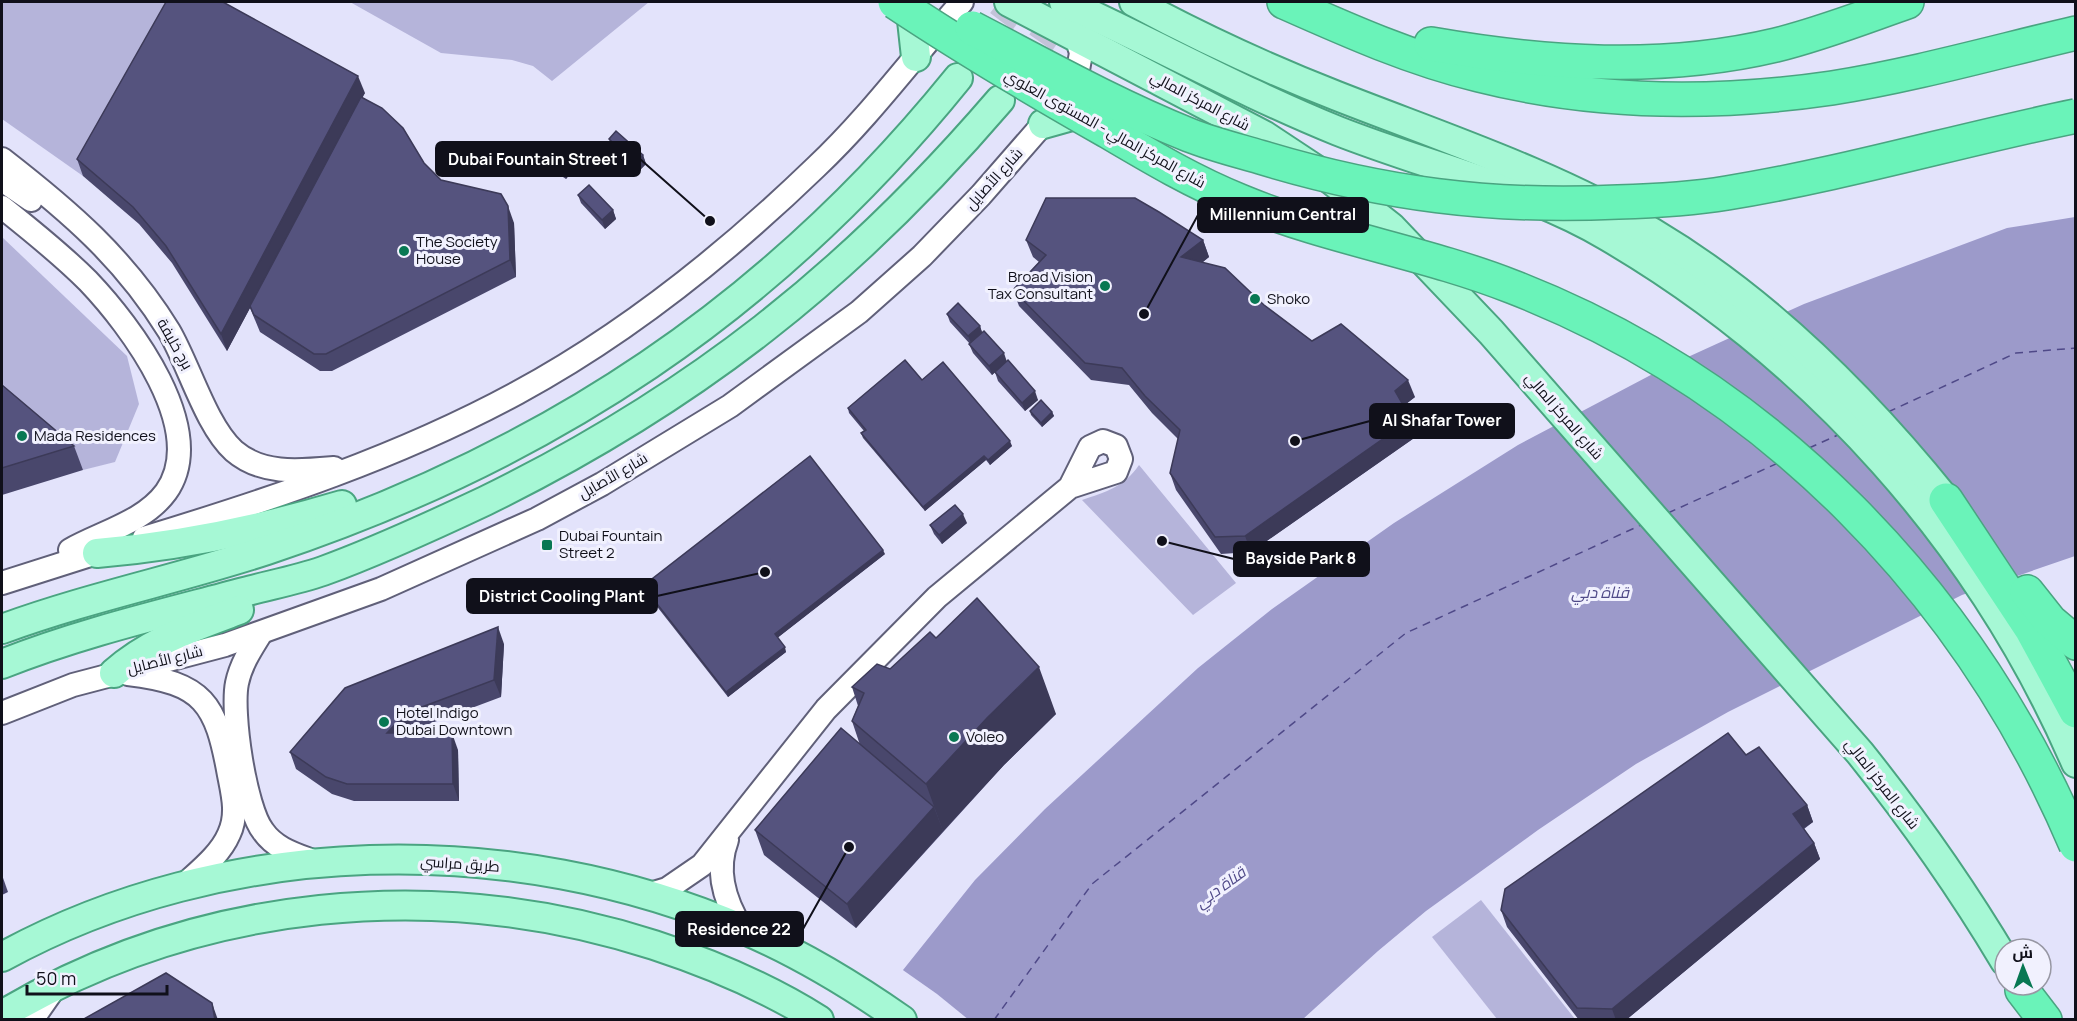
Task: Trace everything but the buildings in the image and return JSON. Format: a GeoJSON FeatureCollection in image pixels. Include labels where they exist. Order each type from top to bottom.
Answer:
{"type":"FeatureCollection","features":[{"type":"Feature","properties":{"kind":"highway","name":"شارع المركز المالي - المستوى العلوي"},"geometry":{"type":"LineString","coordinates":[[895,2],[1050,99],[1196,182],[1282,217],[1436,260],[1556,304],[1636,346],[1732,407],[1791,452],[1830,487],[1875,532],[1927,591],[1984,671],[2016,724],[2038,762],[2076,845]]}},
{"type":"Feature","properties":{"kind":"highway"},"geometry":{"type":"LineString","coordinates":[[919,2],[1130,110],[1192,136],[1308,172],[1374,187],[1503,204],[1556,205],[1666,200],[1725,194],[1820,176],[2076,116]]}},
{"type":"Feature","properties":{"kind":"highway"},"geometry":{"type":"LineString","coordinates":[[1284,2],[1441,64],[1515,84],[1590,95],[1666,99],[1765,95],[1832,88],[2076,33]]}},
{"type":"Feature","properties":{"kind":"highway"},"geometry":{"type":"LineString","coordinates":[[1350,28],[1443,46],[1537,58],[1604,63],[1663,62],[1702,59],[1778,45],[1907,2]]}},
{"type":"Feature","properties":{"kind":"highway"},"geometry":{"type":"LineString","coordinates":[[1946,500],[1991,547],[2050,621],[2076,643]]}},
{"type":"Feature","properties":{"kind":"highway"},"geometry":{"type":"LineString","coordinates":[[1946,500],[2032,630],[2076,711]]}},
{"type":"Feature","properties":{"kind":"highway"},"geometry":{"type":"LineString","coordinates":[[2024,998],[2045,1020]]}},
{"type":"Feature","properties":{"kind":"main road"},"geometry":{"type":"LineString","coordinates":[[910,2],[916,57]]}},
{"type":"Feature","properties":{"kind":"main road","name":"شارع المركز المالي"},"geometry":{"type":"LineString","coordinates":[[1009,2],[1078,37],[1112,39],[1231,117],[1298,156],[1391,227],[1491,332],[1872,768],[1976,914],[1993,942]]}},
{"type":"Feature","properties":{"kind":"main road"},"geometry":{"type":"LineString","coordinates":[[1064,2],[1112,39],[1382,148],[1509,193],[1604,234],[1685,287],[1762,345],[1843,419],[1881,459],[1950,544],[1982,589],[2030,671],[2076,763]]}},
{"type":"Feature","properties":{"kind":"main road"},"geometry":{"type":"LineString","coordinates":[[1134,2],[1170,11],[1325,91],[1530,171],[1653,234],[1745,298],[1830,371],[1870,410],[1946,500]]}},
{"type":"Feature","properties":{"kind":"main road"},"geometry":{"type":"LineString","coordinates":[[2,629],[94,599],[268,550],[432,486],[531,437],[674,349],[720,315],[798,250],[886,164],[958,78]]}},
{"type":"Feature","properties":{"kind":"main road"},"geometry":{"type":"LineString","coordinates":[[114,673],[130,659],[165,639],[262,602],[322,571],[447,519],[562,461],[672,396],[783,315],[871,238],[916,194],[1000,100]]}},
{"type":"Feature","properties":{"kind":"main road"},"geometry":{"type":"LineString","coordinates":[[1043,124],[1078,113],[1118,107],[1231,117]]}},
{"type":"Feature","properties":{"kind":"main road"},"geometry":{"type":"LineString","coordinates":[[97,553],[141,549],[228,535],[388,492],[432,486]]}},
{"type":"Feature","properties":{"kind":"main road"},"geometry":{"type":"LineString","coordinates":[[2,664],[89,634],[322,571]]}},
{"type":"Feature","properties":{"kind":"main road","name":"طريق مراسي"},"geometry":{"type":"LineString","coordinates":[[2,957],[92,915],[183,886],[319,864],[408,861],[484,865],[539,871],[647,896],[749,932],[834,975],[902,1020]]}},
{"type":"Feature","properties":{"kind":"main road"},"geometry":{"type":"LineString","coordinates":[[2,1015],[56,986],[152,946],[253,918],[335,907],[402,905],[516,913],[572,923],[628,937],[737,975],[819,1020]]}},
{"type":"Feature","properties":{"kind":"street"},"geometry":{"type":"LineString","coordinates":[[2,583],[266,501],[441,431],[555,372],[636,316],[715,256],[803,179],[868,114],[962,2]]}},
{"type":"Feature","properties":{"kind":"street"},"geometry":{"type":"LineString","coordinates":[[1054,2],[1078,37]]}},
{"type":"Feature","properties":{"kind":"street","name":"شارع الأصايل"},"geometry":{"type":"LineString","coordinates":[[2,712],[73,685],[261,633],[381,589],[508,533],[602,484],[730,406],[826,339],[891,285],[952,226],[1043,124],[1078,70],[1081,53],[1078,37]]}},
{"type":"Feature","properties":{"kind":"street","name":"برج خليفة"},"geometry":{"type":"LineString","coordinates":[[2,159],[65,208],[95,236],[135,282],[170,332],[220,435],[234,451],[251,462],[271,469],[292,471],[362,464]]}},
{"type":"Feature","properties":{"kind":"street"},"geometry":{"type":"LineString","coordinates":[[2,180],[53,214],[95,236]]}},
{"type":"Feature","properties":{"kind":"street"},"geometry":{"type":"LineString","coordinates":[[2,207],[79,273],[117,315],[149,363],[165,393],[178,425],[180,448],[177,470],[167,491],[151,508],[30,573]]}},
{"type":"Feature","properties":{"kind":"street"},"geometry":{"type":"LineString","coordinates":[[647,896],[686,878],[702,865],[792,749],[862,670],[937,597],[1070,487]]}},
{"type":"Feature","properties":{"kind":"street"},"geometry":{"type":"LineString","coordinates":[[261,633],[241,668],[235,699],[245,783],[253,813],[263,832],[279,847],[319,864]]}},
{"type":"Feature","properties":{"kind":"street"},"geometry":{"type":"LineString","coordinates":[[114,673],[173,682],[191,690],[211,711],[222,737],[234,806],[233,821],[222,846],[183,886]]}},
{"type":"Feature","properties":{"kind":"street"},"geometry":{"type":"LineString","coordinates":[[729,833],[723,849],[722,882],[726,899],[749,932]]}},
{"type":"Feature","properties":{"kind":"street"},"geometry":{"type":"LineString","coordinates":[[32,1020],[56,986]]}},
{"type":"Feature","properties":{"kind":"shaded area"},"geometry":{"type":"Polygon","coordinates":[[[2,2],[181,2],[83,176],[2,119],[2,2]]]}},
{"type":"Feature","properties":{"kind":"shaded area"},"geometry":{"type":"Polygon","coordinates":[[[350,2],[649,2],[552,81],[533,66],[512,60],[441,53],[350,2]]]}},
{"type":"Feature","properties":{"kind":"shaded area"},"geometry":{"type":"Polygon","coordinates":[[[2,237],[127,356],[139,404],[115,462],[83,470],[2,401],[2,237]]]}},
{"type":"Feature","properties":{"kind":"shaded area"},"geometry":{"type":"Polygon","coordinates":[[[1139,465],[1236,583],[1193,615],[1082,500],[1121,484],[1139,465]]]}},
{"type":"Feature","properties":{"kind":"shaded area"},"geometry":{"type":"Polygon","coordinates":[[[1481,900],[1575,1019],[1497,1019],[1432,937],[1481,900]]]}},
{"type":"Feature","properties":{"kind":"water","name":"قناة دبي"},"geometry":{"type":"Polygon","coordinates":[[[2075,217],[2075,556],[1962,595],[1728,712],[1636,764],[1538,830],[1426,911],[1303,1019],[863,1020],[975,880],[1045,809],[1198,668],[1272,609],[1394,523],[1518,445],[1666,367],[1804,304],[2007,228],[2075,217]]]}},
{"type":"Feature","properties":{"kind":"pier"},"geometry":{"type":"Polygon","coordinates":[[[900,968],[937,994],[969,1020],[860,1020],[900,968]]]}},
{"type":"Feature","properties":{"kind":"ferry route"},"geometry":{"type":"LineString","coordinates":[[1888,412],[2016,353],[2076,348]]}},
{"type":"Feature","properties":{"kind":"ferry route"},"geometry":{"type":"LineString","coordinates":[[1809,448],[1838,435]]}},
{"type":"Feature","properties":{"kind":"ferry route"},"geometry":{"type":"LineString","coordinates":[[1668,513],[1778,463]]}},
{"type":"Feature","properties":{"kind":"ferry route"},"geometry":{"type":"LineString","coordinates":[[994,1020],[1092,884],[1406,633],[1641,525]]}},
{"type":"Feature","properties":{"kind":"tunnel"},"geometry":{"type":"LineString","coordinates":[[976,55],[1016,2]]}},
{"type":"Feature","properties":{"kind":"tunnel"},"geometry":{"type":"LineString","coordinates":[[1017,77],[1066,6]]}},
{"type":"Feature","properties":{"kind":"place","name":"Dubai Fountain Street 1"},"geometry":{"type":"Point","coordinates":[710,221]}},
{"type":"Feature","properties":{"kind":"place","name":"The Society House"},"geometry":{"type":"Point","coordinates":[404,251]}},
{"type":"Feature","properties":{"kind":"place","name":"Broad Vision Tax Consultant"},"geometry":{"type":"Point","coordinates":[1105,286]}},
{"type":"Feature","properties":{"kind":"place","name":"Shoko"},"geometry":{"type":"Point","coordinates":[1255,299]}},
{"type":"Feature","properties":{"kind":"place","name":"Millennium Central"},"geometry":{"type":"Point","coordinates":[1144,314]}},
{"type":"Feature","properties":{"kind":"place","name":"Mada Residences"},"geometry":{"type":"Point","coordinates":[22,436]}},
{"type":"Feature","properties":{"kind":"place","name":"Al Shafar Tower"},"geometry":{"type":"Point","coordinates":[1295,441]}},
{"type":"Feature","properties":{"kind":"place","name":"Bayside Park 8"},"geometry":{"type":"Point","coordinates":[1162,541]}},
{"type":"Feature","properties":{"kind":"place","name":"Dubai Fountain Street 2"},"geometry":{"type":"Point","coordinates":[547,545]}},
{"type":"Feature","properties":{"kind":"place","name":"District Cooling Plant"},"geometry":{"type":"Point","coordinates":[765,572]}},
{"type":"Feature","properties":{"kind":"place","name":"Hotel Indigo Dubai Downtown"},"geometry":{"type":"Point","coordinates":[384,722]}},
{"type":"Feature","properties":{"kind":"place","name":"Voleo"},"geometry":{"type":"Point","coordinates":[954,737]}},
{"type":"Feature","properties":{"kind":"place","name":"Residence 22"},"geometry":{"type":"Point","coordinates":[849,847]}}]}
